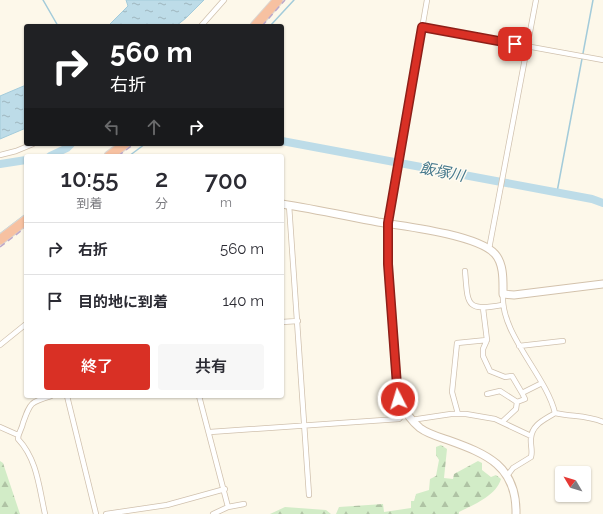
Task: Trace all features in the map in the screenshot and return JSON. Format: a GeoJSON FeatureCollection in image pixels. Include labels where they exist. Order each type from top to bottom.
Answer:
{"type":"FeatureCollection","features":[{"type":"Feature","properties":{"kind":"highway"},"geometry":{"type":"LineString","coordinates":[[257,24],[278,0]]}},
{"type":"Feature","properties":{"kind":"highway"},"geometry":{"type":"LineString","coordinates":[[112,154],[122,146]]}},
{"type":"Feature","properties":{"kind":"highway"},"geometry":{"type":"LineString","coordinates":[[0,240],[24,222]]}},
{"type":"Feature","properties":{"kind":"street"},"geometry":{"type":"LineString","coordinates":[[203,24],[224,0]]}},
{"type":"Feature","properties":{"kind":"street"},"geometry":{"type":"LineString","coordinates":[[427,0],[388,223],[388,264],[398,399],[411,420],[427,432],[479,451],[492,459],[507,476],[515,501],[516,514]]}},
{"type":"Feature","properties":{"kind":"street"},"geometry":{"type":"LineString","coordinates":[[489,249],[536,0]]}},
{"type":"Feature","properties":{"kind":"street"},"geometry":{"type":"LineString","coordinates":[[422,27],[603,60]]}},
{"type":"Feature","properties":{"kind":"street"},"geometry":{"type":"LineString","coordinates":[[0,155],[28,146]]}},
{"type":"Feature","properties":{"kind":"street"},"geometry":{"type":"LineString","coordinates":[[309,495],[298,321],[286,204],[433,231],[489,249],[500,261],[503,276],[502,304],[519,346],[550,397],[556,413]]}},
{"type":"Feature","properties":{"kind":"street"},"geometry":{"type":"LineString","coordinates":[[465,271],[468,300],[472,304],[483,308],[502,304]]}},
{"type":"Feature","properties":{"kind":"street"},"geometry":{"type":"LineString","coordinates":[[503,294],[514,295],[603,284]]}},
{"type":"Feature","properties":{"kind":"street"},"geometry":{"type":"LineString","coordinates":[[483,308],[487,340],[483,349],[483,356],[490,371],[505,377],[512,376],[525,399],[517,402],[513,413],[502,422]]}},
{"type":"Feature","properties":{"kind":"street"},"geometry":{"type":"LineString","coordinates":[[284,322],[298,321]]}},
{"type":"Feature","properties":{"kind":"street"},"geometry":{"type":"LineString","coordinates":[[0,345],[24,326]]}},
{"type":"Feature","properties":{"kind":"street"},"geometry":{"type":"LineString","coordinates":[[458,414],[452,392],[457,343],[487,340]]}},
{"type":"Feature","properties":{"kind":"street"},"geometry":{"type":"LineString","coordinates":[[519,346],[563,341]]}},
{"type":"Feature","properties":{"kind":"street"},"geometry":{"type":"LineString","coordinates":[[522,393],[542,384]]}},
{"type":"Feature","properties":{"kind":"street"},"geometry":{"type":"LineString","coordinates":[[487,394],[500,391],[517,402]]}},
{"type":"Feature","properties":{"kind":"street"},"geometry":{"type":"LineString","coordinates":[[44,398],[36,400],[31,404],[18,435],[18,439],[27,450],[34,464],[45,514]]}},
{"type":"Feature","properties":{"kind":"street"},"geometry":{"type":"LineString","coordinates":[[68,398],[96,514]]}},
{"type":"Feature","properties":{"kind":"street"},"geometry":{"type":"LineString","coordinates":[[200,398],[225,489],[228,507]]}},
{"type":"Feature","properties":{"kind":"street"},"geometry":{"type":"LineString","coordinates":[[210,432],[399,419],[405,412]]}},
{"type":"Feature","properties":{"kind":"street"},"geometry":{"type":"LineString","coordinates":[[507,476],[513,468],[531,457],[531,436],[536,426],[544,419],[556,413],[568,416],[591,417],[603,422]]}},
{"type":"Feature","properties":{"kind":"street"},"geometry":{"type":"LineString","coordinates":[[411,420],[458,414],[495,419],[531,436]]}},
{"type":"Feature","properties":{"kind":"street"},"geometry":{"type":"LineString","coordinates":[[0,428],[18,435]]}},
{"type":"Feature","properties":{"kind":"street"},"geometry":{"type":"LineString","coordinates":[[106,514],[167,505],[225,489]]}},
{"type":"Feature","properties":{"kind":"street"},"geometry":{"type":"LineString","coordinates":[[213,514],[228,507],[244,504]]}},
{"type":"Feature","properties":{"kind":"green space"},"geometry":{"type":"Polygon","coordinates":[[[441,445],[447,449],[444,478],[453,479],[454,474],[478,461],[482,463],[482,470],[491,477],[496,475],[501,479],[498,485],[489,495],[459,512],[459,514],[336,514],[339,507],[383,504],[384,512],[411,508],[411,501],[414,501],[416,494],[429,490],[430,479],[436,476],[439,460],[436,455],[436,447],[441,445]]]}},
{"type":"Feature","properties":{"kind":"green space"},"geometry":{"type":"Polygon","coordinates":[[[0,461],[3,463],[20,514],[0,514],[0,461]]]}},
{"type":"Feature","properties":{"kind":"green space"},"geometry":{"type":"Polygon","coordinates":[[[285,507],[326,510],[331,514],[270,514],[285,507]]]}},
{"type":"Feature","properties":{"kind":"water"},"geometry":{"type":"Polygon","coordinates":[[[126,0],[204,0],[178,24],[110,24],[128,6],[126,0]]]}},
{"type":"Feature","properties":{"kind":"water"},"geometry":{"type":"Polygon","coordinates":[[[24,86],[24,129],[0,139],[0,96],[24,86]]]}},
{"type":"Feature","properties":{"kind":"waterway"},"geometry":{"type":"LineString","coordinates":[[43,0],[57,24]]}},
{"type":"Feature","properties":{"kind":"waterway"},"geometry":{"type":"LineString","coordinates":[[272,24],[294,0]]}},
{"type":"Feature","properties":{"kind":"waterway"},"geometry":{"type":"LineString","coordinates":[[557,192],[593,0]]}},
{"type":"Feature","properties":{"kind":"waterway","name":"飯塚川"},"geometry":{"type":"LineString","coordinates":[[284,141],[592,199],[603,203]]}},
{"type":"Feature","properties":{"kind":"waterway","name":"飯塚川"},"geometry":{"type":"LineString","coordinates":[[54,154],[69,146]]}},
{"type":"Feature","properties":{"kind":"waterway"},"geometry":{"type":"LineString","coordinates":[[132,154],[142,146]]}},
{"type":"Feature","properties":{"kind":"waterway","name":"飯塚川"},"geometry":{"type":"LineString","coordinates":[[0,164],[24,160]]}},
{"type":"Feature","properties":{"kind":"waterway"},"geometry":{"type":"LineString","coordinates":[[0,234],[24,216]]}},
{"type":"Feature","properties":{"kind":"railway"},"geometry":{"type":"LineString","coordinates":[[264,24],[285,0]]}},
{"type":"Feature","properties":{"kind":"railway"},"geometry":{"type":"LineString","coordinates":[[121,154],[131,146]]}},
{"type":"Feature","properties":{"kind":"railway"},"geometry":{"type":"LineString","coordinates":[[0,247],[24,229]]}},
{"type":"Feature","properties":{"kind":"route"},"geometry":{"type":"LineString","coordinates":[[398,399],[388,264],[388,223],[422,27],[515,44]]}}]}
